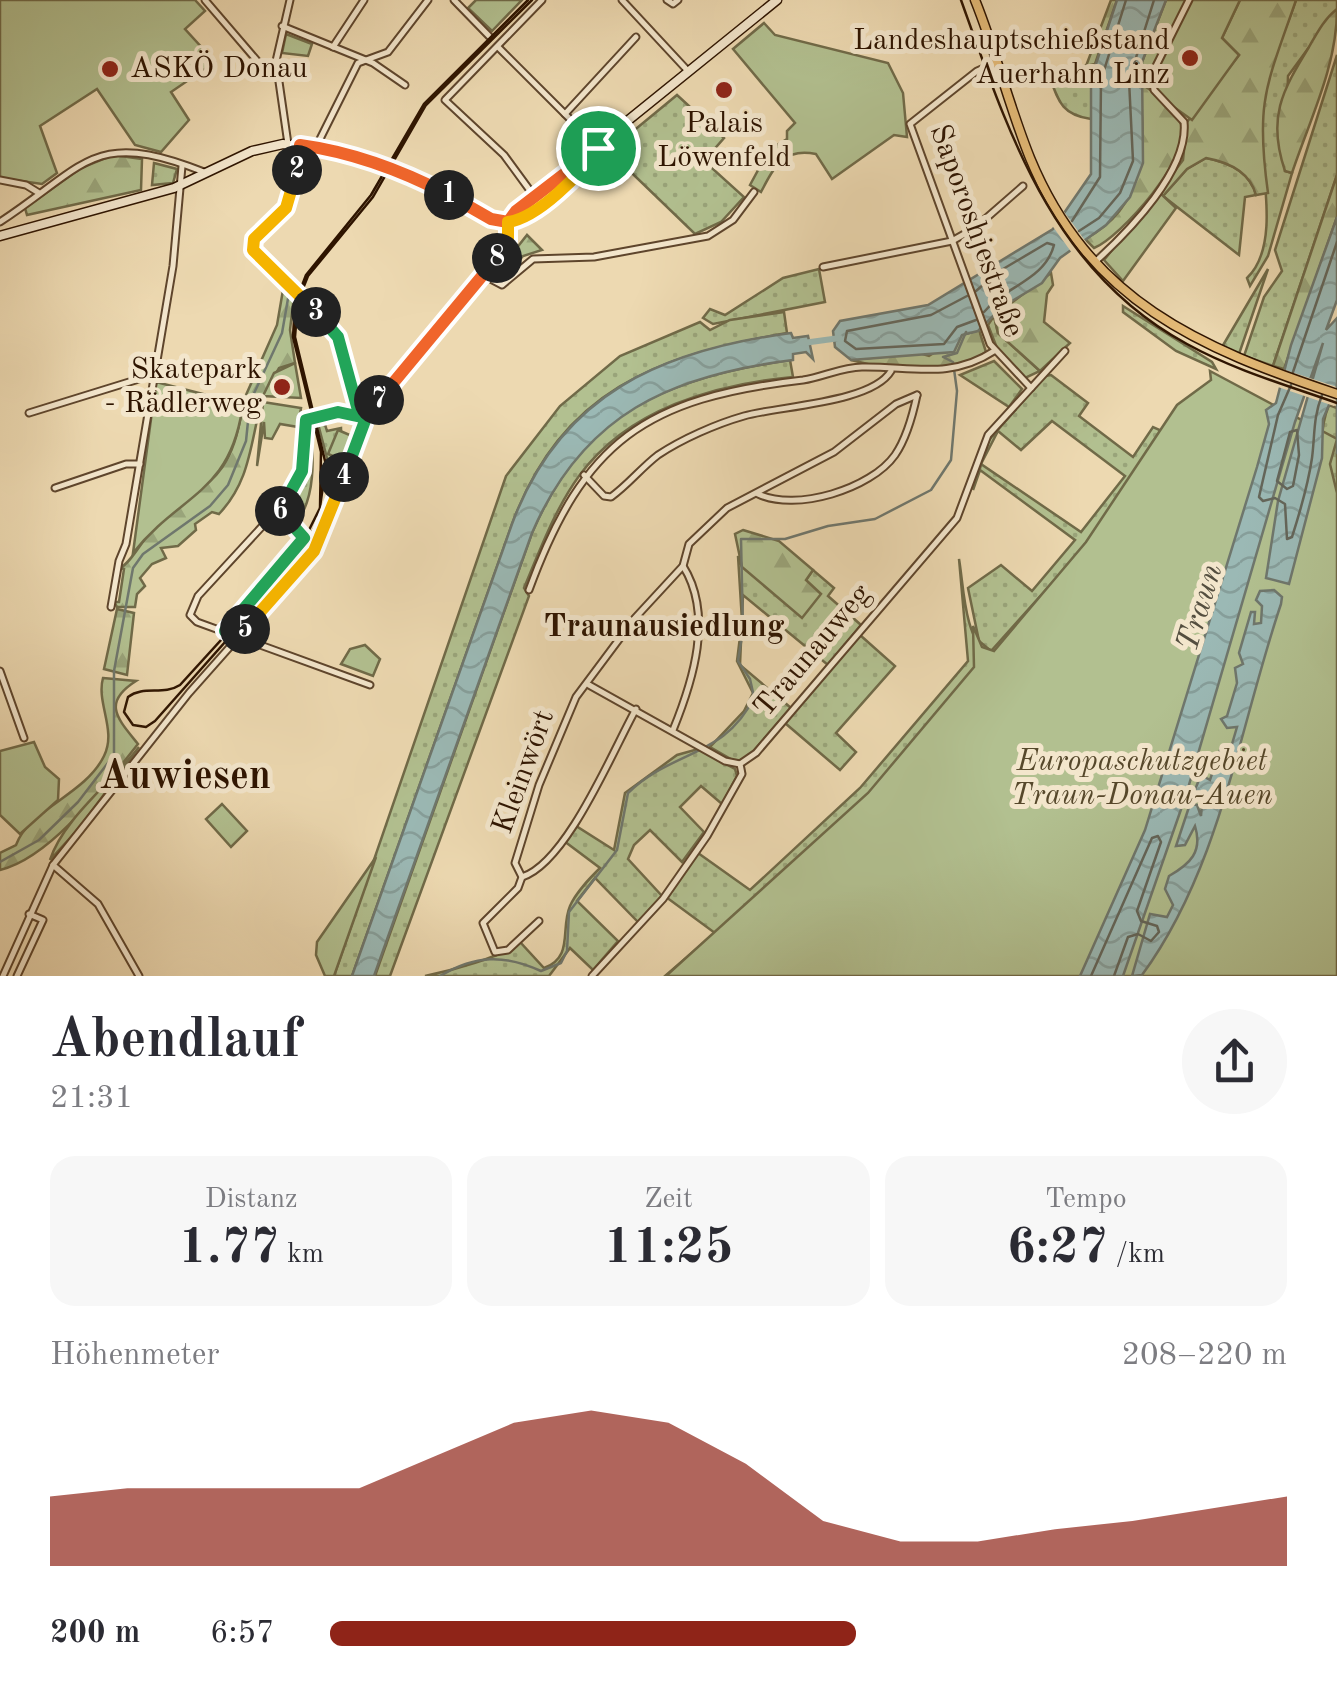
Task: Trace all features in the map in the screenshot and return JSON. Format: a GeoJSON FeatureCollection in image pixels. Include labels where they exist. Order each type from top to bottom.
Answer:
{"type":"FeatureCollection","features":[{"type":"Feature","properties":{"kind":"main road"},"geometry":{"type":"LineString","coordinates":[[508,222],[777,0]]}},
{"type":"Feature","properties":{"kind":"main road"},"geometry":{"type":"LineString","coordinates":[[975,0],[1028,154],[1058,213],[1094,262],[1148,311],[1220,352],[1337,394]]}},
{"type":"Feature","properties":{"kind":"main road"},"geometry":{"type":"LineString","coordinates":[[0,236],[181,185],[263,146],[288,144],[316,147],[408,175],[491,219],[508,222],[522,219],[541,204],[598,148]]}},
{"type":"Feature","properties":{"kind":"street"},"geometry":{"type":"LineString","coordinates":[[204,0],[259,62],[276,66]]}},
{"type":"Feature","properties":{"kind":"street"},"geometry":{"type":"LineString","coordinates":[[288,144],[276,66],[290,0]]}},
{"type":"Feature","properties":{"kind":"street"},"geometry":{"type":"LineString","coordinates":[[334,47],[364,0]]}},
{"type":"Feature","properties":{"kind":"street"},"geometry":{"type":"LineString","coordinates":[[316,147],[358,63],[388,52],[428,0]]}},
{"type":"Feature","properties":{"kind":"street"},"geometry":{"type":"LineString","coordinates":[[454,0],[489,36]]}},
{"type":"Feature","properties":{"kind":"street"},"geometry":{"type":"LineString","coordinates":[[534,197],[504,155],[445,100],[542,0]]}},
{"type":"Feature","properties":{"kind":"street"},"geometry":{"type":"LineString","coordinates":[[622,0],[688,72]]}},
{"type":"Feature","properties":{"kind":"street"},"geometry":{"type":"LineString","coordinates":[[668,0],[673,4],[678,0]]}},
{"type":"Feature","properties":{"kind":"street"},"geometry":{"type":"LineString","coordinates":[[1094,262],[1170,175],[1183,152],[1181,114],[1154,90],[1152,74],[1189,0]]}},
{"type":"Feature","properties":{"kind":"street"},"geometry":{"type":"LineString","coordinates":[[282,26],[366,60],[405,85]]}},
{"type":"Feature","properties":{"kind":"street"},"geometry":{"type":"LineString","coordinates":[[565,114],[636,38]]}},
{"type":"Feature","properties":{"kind":"street"},"geometry":{"type":"LineString","coordinates":[[497,46],[598,148]]}},
{"type":"Feature","properties":{"kind":"street","name":"Saporoshjestraße"},"geometry":{"type":"LineString","coordinates":[[998,62],[976,71],[910,124],[987,336],[994,351],[1031,388]]}},
{"type":"Feature","properties":{"kind":"street"},"geometry":{"type":"LineString","coordinates":[[300,145],[286,208],[254,239],[253,250],[334,331],[362,416]]}},
{"type":"Feature","properties":{"kind":"street"},"geometry":{"type":"LineString","coordinates":[[0,222],[86,159],[109,151],[142,152],[206,174]]}},
{"type":"Feature","properties":{"kind":"street"},"geometry":{"type":"LineString","coordinates":[[112,607],[155,374],[182,166]]}},
{"type":"Feature","properties":{"kind":"street"},"geometry":{"type":"LineString","coordinates":[[0,180],[31,187],[39,194]]}},
{"type":"Feature","properties":{"kind":"street"},"geometry":{"type":"LineString","coordinates":[[824,267],[952,241],[976,228],[1023,186]]}},
{"type":"Feature","properties":{"kind":"street"},"geometry":{"type":"LineString","coordinates":[[483,275],[502,285],[533,259],[596,256],[703,238],[732,220],[754,192]]}},
{"type":"Feature","properties":{"kind":"street"},"geometry":{"type":"LineString","coordinates":[[3,976],[53,865],[238,636],[314,551],[362,416],[506,247],[508,222]]}},
{"type":"Feature","properties":{"kind":"street"},"geometry":{"type":"LineString","coordinates":[[529,590],[560,513],[584,474],[647,423],[694,400],[855,367],[950,370],[994,351]]}},
{"type":"Feature","properties":{"kind":"street","name":"Traunauweg"},"geometry":{"type":"LineString","coordinates":[[592,976],[663,899],[707,836],[742,774],[740,764],[756,753],[957,518],[988,435],[1065,351]]}},
{"type":"Feature","properties":{"kind":"street"},"geometry":{"type":"LineString","coordinates":[[584,474],[604,496],[612,497],[663,452],[715,427],[760,412],[835,398],[880,382],[892,370]]}},
{"type":"Feature","properties":{"kind":"street"},"geometry":{"type":"LineString","coordinates":[[29,414],[155,374]]}},
{"type":"Feature","properties":{"kind":"street","name":"Kleinwört"},"geometry":{"type":"LineString","coordinates":[[539,921],[508,950],[489,948],[483,923],[518,888],[522,877],[515,864],[539,785],[575,700],[635,618],[683,566],[689,544],[727,508],[834,452],[896,404],[917,396],[899,449],[874,475],[815,496],[777,500],[758,494]]}},
{"type":"Feature","properties":{"kind":"street"},"geometry":{"type":"LineString","coordinates":[[362,416],[338,412],[306,420],[302,471],[280,510],[194,603],[193,620],[370,684]]}},
{"type":"Feature","properties":{"kind":"street"},"geometry":{"type":"LineString","coordinates":[[55,488],[126,464],[140,464]]}},
{"type":"Feature","properties":{"kind":"street"},"geometry":{"type":"LineString","coordinates":[[225,631],[303,542],[303,533],[280,510]]}},
{"type":"Feature","properties":{"kind":"street"},"geometry":{"type":"LineString","coordinates":[[672,730],[692,674],[698,628],[695,590],[683,566]]}},
{"type":"Feature","properties":{"kind":"street"},"geometry":{"type":"LineString","coordinates":[[0,671],[24,738]]}},
{"type":"Feature","properties":{"kind":"street"},"geometry":{"type":"LineString","coordinates":[[589,685],[704,749],[740,764]]}},
{"type":"Feature","properties":{"kind":"street"},"geometry":{"type":"LineString","coordinates":[[522,877],[536,870],[569,831],[636,709]]}},
{"type":"Feature","properties":{"kind":"street"},"geometry":{"type":"LineString","coordinates":[[53,865],[97,903],[139,976]]}},
{"type":"Feature","properties":{"kind":"street"},"geometry":{"type":"LineString","coordinates":[[17,976],[43,920],[28,914]]}},
{"type":"Feature","properties":{"kind":"green space","name":"ASKÖ Donau"},"geometry":{"type":"Polygon","coordinates":[[[0,0],[195,0],[205,11],[185,29],[215,62],[171,92],[189,120],[161,152],[135,145],[97,89],[40,126],[57,173],[42,184],[0,178],[0,0]]]}},
{"type":"Feature","properties":{"kind":"green space"},"geometry":{"type":"Polygon","coordinates":[[[476,0],[522,0],[492,31],[468,8],[476,0]]]}},
{"type":"Feature","properties":{"kind":"green space"},"geometry":{"type":"Polygon","coordinates":[[[1111,0],[1117,0],[1095,64],[1086,66],[1111,0]]]}},
{"type":"Feature","properties":{"kind":"green space","name":"Landeshauptschießstand Auerhahn Linz"},"geometry":{"type":"Polygon","coordinates":[[[1166,0],[1240,0],[1222,38],[1239,55],[1192,120],[1139,82],[1142,62],[1166,0]]]}},
{"type":"Feature","properties":{"kind":"green space"},"geometry":{"type":"Polygon","coordinates":[[[1240,0],[1296,0],[1266,94],[1263,136],[1268,193],[1256,195],[1249,180],[1237,169],[1206,158],[1187,169],[1163,196],[1159,192],[1183,160],[1187,122],[1239,55],[1222,38],[1240,0]]]}},
{"type":"Feature","properties":{"kind":"green space"},"geometry":{"type":"Polygon","coordinates":[[[1296,0],[1337,0],[1337,9],[1288,76],[1285,171],[1292,173],[1268,256],[1250,286],[1247,278],[1264,247],[1266,227],[1260,127],[1263,94],[1296,0]]]}},
{"type":"Feature","properties":{"kind":"green space"},"geometry":{"type":"Polygon","coordinates":[[[1337,9],[1332,51],[1321,92],[1292,173],[1285,171],[1277,135],[1280,106],[1299,63],[1321,26],[1337,9]]]}},
{"type":"Feature","properties":{"kind":"green space"},"geometry":{"type":"Polygon","coordinates":[[[764,23],[775,35],[888,63],[903,93],[907,137],[894,135],[832,179],[816,154],[796,153],[781,161],[761,192],[750,185],[769,150],[787,139],[787,131],[795,123],[733,49],[764,23]]]}},
{"type":"Feature","properties":{"kind":"green space"},"geometry":{"type":"Polygon","coordinates":[[[286,34],[312,44],[308,56],[282,53],[286,34]]]}},
{"type":"Feature","properties":{"kind":"green space"},"geometry":{"type":"Polygon","coordinates":[[[1337,55],[1337,175],[1273,366],[1244,356],[1264,297],[1282,271],[1275,250],[1337,55]]]}},
{"type":"Feature","properties":{"kind":"green space"},"geometry":{"type":"Polygon","coordinates":[[[1095,64],[1091,119],[1063,106],[1050,78],[1063,70],[1095,64]]]}},
{"type":"Feature","properties":{"kind":"green space"},"geometry":{"type":"Polygon","coordinates":[[[1139,82],[1174,113],[1181,124],[1182,138],[1177,155],[1152,194],[1121,229],[1094,248],[1085,239],[1121,209],[1138,171],[1142,150],[1139,82]]]}},
{"type":"Feature","properties":{"kind":"green space"},"geometry":{"type":"Polygon","coordinates":[[[677,95],[724,138],[704,161],[744,197],[721,222],[695,234],[609,151],[677,95]]]}},
{"type":"Feature","properties":{"kind":"green space"},"geometry":{"type":"Polygon","coordinates":[[[113,155],[142,159],[141,190],[27,215],[25,208],[81,168],[113,155]]]}},
{"type":"Feature","properties":{"kind":"green space"},"geometry":{"type":"Polygon","coordinates":[[[1206,158],[1237,169],[1249,180],[1256,195],[1245,197],[1239,255],[1163,196],[1187,169],[1206,158]]]}},
{"type":"Feature","properties":{"kind":"green space"},"geometry":{"type":"Polygon","coordinates":[[[154,163],[177,169],[173,183],[152,185],[154,163]]]}},
{"type":"Feature","properties":{"kind":"green space"},"geometry":{"type":"Polygon","coordinates":[[[1337,175],[1337,217],[1284,369],[1273,366],[1337,175]]]}},
{"type":"Feature","properties":{"kind":"green space"},"geometry":{"type":"Polygon","coordinates":[[[1159,192],[1176,208],[1123,281],[1104,260],[1159,192]]]}},
{"type":"Feature","properties":{"kind":"green space"},"geometry":{"type":"Polygon","coordinates":[[[527,235],[542,250],[523,256],[502,281],[493,278],[527,235]]]}},
{"type":"Feature","properties":{"kind":"green space"},"geometry":{"type":"Polygon","coordinates":[[[819,269],[825,302],[713,324],[703,318],[710,309],[725,315],[783,278],[819,269]]]}},
{"type":"Feature","properties":{"kind":"green space"},"geometry":{"type":"Polygon","coordinates":[[[1268,269],[1239,354],[1222,347],[1268,269]]]}},
{"type":"Feature","properties":{"kind":"green space"},"geometry":{"type":"Polygon","coordinates":[[[1051,273],[1053,285],[1047,294],[1044,322],[1070,343],[1040,371],[998,333],[994,316],[1051,273]]]}},
{"type":"Feature","properties":{"kind":"green space"},"geometry":{"type":"Polygon","coordinates":[[[283,290],[294,296],[290,330],[295,363],[279,368],[263,396],[242,404],[277,325],[283,290]]]}},
{"type":"Feature","properties":{"kind":"green space"},"geometry":{"type":"Polygon","coordinates":[[[1123,306],[1212,362],[1216,369],[1176,351],[1123,312],[1123,306]]]}},
{"type":"Feature","properties":{"kind":"green space"},"geometry":{"type":"Polygon","coordinates":[[[784,312],[787,333],[740,342],[656,368],[619,387],[586,411],[558,441],[533,478],[512,524],[352,976],[334,976],[506,476],[560,406],[620,356],[700,322],[710,330],[730,320],[784,312]]]}},
{"type":"Feature","properties":{"kind":"green space"},"geometry":{"type":"Polygon","coordinates":[[[994,316],[998,333],[1040,371],[1025,378],[997,348],[988,325],[994,316]]]}},
{"type":"Feature","properties":{"kind":"green space"},"geometry":{"type":"Polygon","coordinates":[[[979,330],[986,352],[956,365],[902,369],[851,360],[919,353],[929,356],[962,335],[979,330]]]}},
{"type":"Feature","properties":{"kind":"green space"},"geometry":{"type":"Polygon","coordinates":[[[790,360],[793,377],[704,394],[648,417],[599,453],[570,489],[524,588],[529,596],[390,976],[375,976],[532,533],[553,491],[577,457],[604,429],[634,408],[705,378],[790,360]]]}},
{"type":"Feature","properties":{"kind":"green space"},"geometry":{"type":"Polygon","coordinates":[[[994,361],[1022,389],[1009,407],[960,375],[994,361]]]}},
{"type":"Feature","properties":{"kind":"green space"},"geometry":{"type":"Polygon","coordinates":[[[295,363],[301,398],[263,396],[274,373],[295,363]]]}},
{"type":"Feature","properties":{"kind":"green space","name":"Europaschutzgebiet Traun-Donau-Auen"},"geometry":{"type":"Polygon","coordinates":[[[1210,371],[1337,439],[1330,464],[1337,493],[1337,976],[666,976],[868,793],[974,667],[973,626],[982,647],[994,651],[1086,542],[1177,405],[1211,380],[1210,371]]]}},
{"type":"Feature","properties":{"kind":"green space"},"geometry":{"type":"Polygon","coordinates":[[[1051,375],[1088,403],[1079,416],[1133,457],[1153,427],[1162,431],[1115,513],[991,651],[979,641],[968,588],[1001,565],[1032,591],[1075,540],[980,470],[973,490],[981,464],[1081,532],[1125,476],[1052,421],[1021,450],[998,431],[982,462],[989,440],[1045,376],[1051,375]]]}},
{"type":"Feature","properties":{"kind":"green space"},"geometry":{"type":"Polygon","coordinates":[[[156,382],[242,404],[242,410],[236,438],[214,477],[133,553],[156,382]]]}},
{"type":"Feature","properties":{"kind":"green space"},"geometry":{"type":"Polygon","coordinates":[[[262,400],[244,474],[230,501],[219,514],[212,512],[195,524],[196,530],[178,546],[161,548],[166,558],[152,564],[140,578],[145,586],[137,594],[135,607],[117,607],[114,602],[119,602],[124,569],[120,568],[155,527],[222,468],[237,435],[242,410],[262,400]]]}},
{"type":"Feature","properties":{"kind":"green space"},"geometry":{"type":"Polygon","coordinates":[[[263,402],[301,408],[298,427],[280,424],[272,439],[265,438],[264,422],[257,466],[263,402]]]}},
{"type":"Feature","properties":{"kind":"green space"},"geometry":{"type":"Polygon","coordinates":[[[1329,405],[1337,408],[1337,523],[1322,449],[1329,405]]]}},
{"type":"Feature","properties":{"kind":"green space"},"geometry":{"type":"Polygon","coordinates":[[[323,418],[327,431],[341,428],[342,460],[346,451],[327,515],[328,462],[317,420],[323,418]]]}},
{"type":"Feature","properties":{"kind":"green space"},"geometry":{"type":"Polygon","coordinates":[[[309,427],[312,478],[307,502],[296,523],[282,510],[306,474],[309,427]]]}},
{"type":"Feature","properties":{"kind":"green space"},"geometry":{"type":"Polygon","coordinates":[[[338,430],[352,436],[343,460],[328,454],[338,430]]]}},
{"type":"Feature","properties":{"kind":"green space"},"geometry":{"type":"Polygon","coordinates":[[[743,530],[779,541],[813,570],[806,580],[821,594],[802,618],[742,567],[735,534],[743,530]]]}},
{"type":"Feature","properties":{"kind":"green space"},"geometry":{"type":"Polygon","coordinates":[[[738,556],[742,567],[806,580],[813,570],[834,588],[828,596],[861,625],[828,665],[743,595],[742,620],[738,556]]]}},
{"type":"Feature","properties":{"kind":"green space"},"geometry":{"type":"Polygon","coordinates":[[[959,559],[970,624],[988,655],[934,733],[679,976],[665,976],[715,933],[666,897],[698,853],[750,890],[860,788],[968,661],[959,559]]]}},
{"type":"Feature","properties":{"kind":"green space"},"geometry":{"type":"Polygon","coordinates":[[[117,609],[134,613],[127,675],[104,669],[117,609]]]}},
{"type":"Feature","properties":{"kind":"green space"},"geometry":{"type":"Polygon","coordinates":[[[742,622],[740,665],[791,708],[750,755],[736,762],[710,747],[744,711],[753,693],[737,661],[742,622]]]}},
{"type":"Feature","properties":{"kind":"green space"},"geometry":{"type":"Polygon","coordinates":[[[860,635],[895,666],[836,733],[856,752],[840,770],[785,723],[860,635]]]}},
{"type":"Feature","properties":{"kind":"green space"},"geometry":{"type":"Polygon","coordinates":[[[365,645],[380,659],[373,676],[341,664],[350,649],[365,645]]]}},
{"type":"Feature","properties":{"kind":"green space"},"geometry":{"type":"Polygon","coordinates":[[[103,678],[136,681],[119,697],[116,711],[138,744],[58,835],[39,851],[0,870],[0,853],[16,845],[33,821],[84,781],[104,756],[108,726],[103,678]]]}},
{"type":"Feature","properties":{"kind":"green space"},"geometry":{"type":"Polygon","coordinates":[[[34,742],[45,767],[59,779],[58,800],[20,834],[0,815],[0,751],[34,742]]]}},
{"type":"Feature","properties":{"kind":"green space"},"geometry":{"type":"Polygon","coordinates":[[[139,747],[80,827],[50,860],[77,815],[139,747]]]}},
{"type":"Feature","properties":{"kind":"green space"},"geometry":{"type":"Polygon","coordinates":[[[698,749],[735,769],[737,776],[722,804],[701,786],[680,807],[704,832],[682,862],[650,830],[634,845],[628,859],[662,896],[638,922],[595,878],[577,901],[618,941],[593,970],[570,948],[549,976],[425,976],[489,958],[520,942],[544,968],[553,963],[563,950],[570,906],[600,868],[564,841],[576,826],[614,850],[625,793],[677,755],[698,749]]]}},
{"type":"Feature","properties":{"kind":"green space"},"geometry":{"type":"Polygon","coordinates":[[[222,804],[247,831],[231,847],[206,819],[222,804]]]}},
{"type":"Feature","properties":{"kind":"green space"},"geometry":{"type":"Polygon","coordinates":[[[376,857],[334,976],[325,976],[316,955],[317,942],[376,857]]]}},
{"type":"Feature","properties":{"kind":"water"},"geometry":{"type":"Polygon","coordinates":[[[1117,0],[1166,0],[1142,62],[1143,163],[1130,197],[1106,225],[1060,258],[1042,283],[1002,307],[978,331],[962,335],[954,352],[851,360],[835,347],[833,331],[840,321],[928,305],[1053,229],[1091,174],[1091,79],[1117,0]]]}},
{"type":"Feature","properties":{"kind":"water","name":"Traun"},"geometry":{"type":"Polygon","coordinates":[[[1337,217],[1337,300],[1326,330],[1337,318],[1337,386],[1323,419],[1322,458],[1289,584],[1266,578],[1278,501],[1323,343],[1295,422],[1186,795],[1123,976],[1080,976],[1145,830],[1257,467],[1269,424],[1266,410],[1276,403],[1291,345],[1337,217]]]}},
{"type":"Feature","properties":{"kind":"water"},"geometry":{"type":"Polygon","coordinates":[[[791,333],[793,338],[808,336],[813,359],[806,352],[793,354],[793,360],[708,377],[670,390],[605,430],[577,458],[553,492],[532,533],[374,976],[352,976],[512,524],[532,479],[558,442],[587,411],[621,386],[700,352],[791,333]]]}},
{"type":"Feature","properties":{"kind":"water","name":"Traun"},"geometry":{"type":"Polygon","coordinates":[[[1274,590],[1282,597],[1281,604],[1210,843],[1169,933],[1142,975],[1132,976],[1150,914],[1167,917],[1173,905],[1165,889],[1169,876],[1189,862],[1196,850],[1195,826],[1185,845],[1176,846],[1190,804],[1197,805],[1201,816],[1203,792],[1194,792],[1201,775],[1210,780],[1221,747],[1232,744],[1237,727],[1227,728],[1221,719],[1227,716],[1237,683],[1235,668],[1243,664],[1239,653],[1251,612],[1255,612],[1254,624],[1261,623],[1262,606],[1256,600],[1260,591],[1274,590]]]}},
{"type":"Feature","properties":{"kind":"pier"},"geometry":{"type":"Polygon","coordinates":[[[1062,209],[1086,242],[1072,253],[1051,224],[1062,209]]]}},
{"type":"Feature","properties":{"kind":"pier"},"geometry":{"type":"Polygon","coordinates":[[[1279,368],[1337,387],[1334,406],[1275,386],[1279,368]]]}},
{"type":"Feature","properties":{"kind":"waterway"},"geometry":{"type":"LineString","coordinates":[[0,862],[39,840],[78,802],[114,755],[114,671],[133,568],[143,554],[210,506],[228,485],[246,441],[250,402],[282,333],[289,293]]}},
{"type":"Feature","properties":{"kind":"waterway"},"geometry":{"type":"LineString","coordinates":[[440,976],[465,964],[490,959],[541,971],[561,963],[567,951],[569,912],[617,850],[628,793],[662,768],[729,731],[754,697],[750,679],[738,661],[743,630],[741,539],[785,539],[828,526],[875,519],[931,490],[951,460],[957,391],[953,362],[943,357],[957,353],[966,332]]}},
{"type":"Feature","properties":{"kind":"waterway"},"geometry":{"type":"LineString","coordinates":[[803,343],[840,338]]}},
{"type":"Feature","properties":{"kind":"waterway"},"geometry":{"type":"LineString","coordinates":[[1337,385],[1337,453]]}},
{"type":"Feature","properties":{"kind":"tram line"},"geometry":{"type":"LineString","coordinates":[[528,0],[424,104],[371,195],[306,275],[295,304],[293,337],[321,452],[320,508],[294,560],[180,685],[128,697],[124,712],[133,725],[146,727],[155,721],[296,562],[318,521],[326,465],[295,337],[298,301],[308,276],[373,197],[426,105],[532,0]]}},
{"type":"Feature","properties":{"kind":"tram line"},"geometry":{"type":"LineString","coordinates":[[961,0],[1018,149],[1069,239],[1102,279],[1141,314],[1187,344],[1242,369],[1337,403]]}},
{"type":"Feature","properties":{"kind":"place","name":"Landeshauptschießstand Auerhahn Linz"},"geometry":{"type":"Point","coordinates":[1190,58]}},
{"type":"Feature","properties":{"kind":"place","name":"ASKÖ Donau"},"geometry":{"type":"Point","coordinates":[110,69]}},
{"type":"Feature","properties":{"kind":"place","name":"Palais Löwenfeld"},"geometry":{"type":"Point","coordinates":[724,90]}},
{"type":"Feature","properties":{"kind":"place","name":"Skatepark - Rädlerweg"},"geometry":{"type":"Point","coordinates":[282,387]}},
{"type":"Feature","properties":{"kind":"district","name":"Traunausiedlung"},"geometry":{"type":"Point","coordinates":[664,628]}},
{"type":"Feature","properties":{"kind":"district","name":"Auwiesen"},"geometry":{"type":"Point","coordinates":[185,778]}},
{"type":"Feature","properties":{"kind":"route"},"geometry":{"type":"LineString","coordinates":[[598,148],[541,204],[522,219],[508,222],[510,236],[503,250],[366,418],[338,412],[306,420],[302,471],[280,510],[303,533],[303,542],[225,631],[238,636],[314,551],[326,530],[366,418],[359,414],[338,337],[300,294],[256,256],[252,246],[254,239],[286,208],[298,168],[300,145],[344,152],[408,175],[502,222],[508,222],[585,154],[598,148]]}}]}
